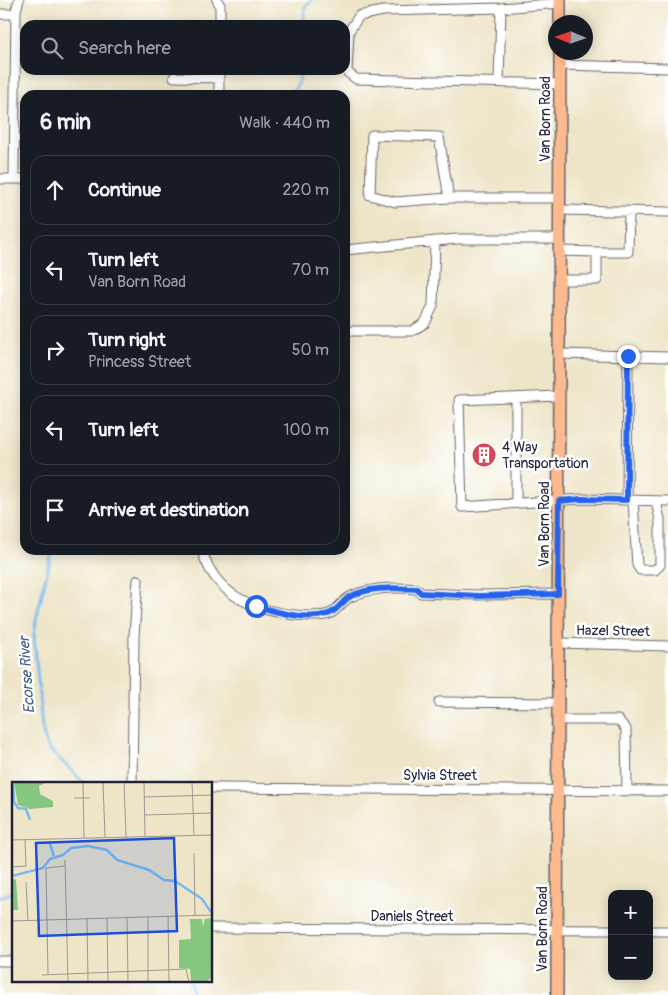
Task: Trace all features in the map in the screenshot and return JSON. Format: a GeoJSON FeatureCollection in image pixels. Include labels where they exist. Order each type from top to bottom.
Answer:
{"type":"FeatureCollection","features":[{"type":"Feature","properties":{"kind":"main road"},"geometry":{"type":"LineString","coordinates":[[560,2],[560,15]]}},
{"type":"Feature","properties":{"kind":"main road","name":"Van Born Road"},"geometry":{"type":"LineString","coordinates":[[557,995],[560,60]]}},
{"type":"Feature","properties":{"kind":"street"},"geometry":{"type":"LineString","coordinates":[[14,179],[16,14],[19,0]]}},
{"type":"Feature","properties":{"kind":"street"},"geometry":{"type":"LineString","coordinates":[[217,0],[220,5],[220,20]]}},
{"type":"Feature","properties":{"kind":"street"},"geometry":{"type":"LineString","coordinates":[[350,30],[359,16],[383,11],[501,8],[560,2]]}},
{"type":"Feature","properties":{"kind":"street"},"geometry":{"type":"LineString","coordinates":[[500,82],[501,8]]}},
{"type":"Feature","properties":{"kind":"street"},"geometry":{"type":"LineString","coordinates":[[0,14],[16,14]]}},
{"type":"Feature","properties":{"kind":"street"},"geometry":{"type":"LineString","coordinates":[[560,65],[668,68]]}},
{"type":"Feature","properties":{"kind":"street"},"geometry":{"type":"LineString","coordinates":[[350,74],[356,79],[560,84]]}},
{"type":"Feature","properties":{"kind":"street"},"geometry":{"type":"LineString","coordinates":[[174,77],[204,75]]}},
{"type":"Feature","properties":{"kind":"street"},"geometry":{"type":"LineString","coordinates":[[219,75],[219,90]]}},
{"type":"Feature","properties":{"kind":"street"},"geometry":{"type":"LineString","coordinates":[[449,198],[439,137],[372,135],[370,195],[395,202],[449,198],[560,198]]}},
{"type":"Feature","properties":{"kind":"street"},"geometry":{"type":"LineString","coordinates":[[0,180],[20,179]]}},
{"type":"Feature","properties":{"kind":"street"},"geometry":{"type":"LineString","coordinates":[[560,210],[668,212]]}},
{"type":"Feature","properties":{"kind":"street"},"geometry":{"type":"LineString","coordinates":[[559,251],[628,252],[629,212]]}},
{"type":"Feature","properties":{"kind":"street"},"geometry":{"type":"LineString","coordinates":[[350,249],[457,239],[560,239]]}},
{"type":"Feature","properties":{"kind":"street"},"geometry":{"type":"LineString","coordinates":[[350,331],[412,331],[425,323],[433,306],[434,241]]}},
{"type":"Feature","properties":{"kind":"street"},"geometry":{"type":"LineString","coordinates":[[559,280],[597,280],[597,252]]}},
{"type":"Feature","properties":{"kind":"street"},"geometry":{"type":"LineString","coordinates":[[559,354],[668,357]]}},
{"type":"Feature","properties":{"kind":"street"},"geometry":{"type":"LineString","coordinates":[[628,356],[630,500],[637,565],[640,570],[655,570],[660,565],[660,520],[656,500]]}},
{"type":"Feature","properties":{"kind":"street"},"geometry":{"type":"LineString","coordinates":[[559,396],[459,400],[462,507],[581,499],[668,501]]}},
{"type":"Feature","properties":{"kind":"street"},"geometry":{"type":"LineString","coordinates":[[516,398],[516,503]]}},
{"type":"Feature","properties":{"kind":"street"},"geometry":{"type":"LineString","coordinates":[[203,555],[214,578],[238,599],[282,614],[304,616],[329,614],[348,598],[392,587],[417,589],[421,593],[479,596],[558,594]]}},
{"type":"Feature","properties":{"kind":"street"},"geometry":{"type":"LineString","coordinates":[[132,782],[134,636],[138,580]]}},
{"type":"Feature","properties":{"kind":"street","name":"Hazel Street"},"geometry":{"type":"LineString","coordinates":[[558,643],[668,646]]}},
{"type":"Feature","properties":{"kind":"street"},"geometry":{"type":"LineString","coordinates":[[439,702],[558,703]]}},
{"type":"Feature","properties":{"kind":"street"},"geometry":{"type":"LineString","coordinates":[[558,720],[618,720],[626,729],[627,790]]}},
{"type":"Feature","properties":{"kind":"street","name":"Sylvia Street"},"geometry":{"type":"LineString","coordinates":[[212,788],[668,791]]}},
{"type":"Feature","properties":{"kind":"street","name":"Daniels Street"},"geometry":{"type":"LineString","coordinates":[[212,928],[608,930]]}},
{"type":"Feature","properties":{"kind":"street"},"geometry":{"type":"LineString","coordinates":[[653,930],[668,931]]}},
{"type":"Feature","properties":{"kind":"waterway","name":"Ecorse River"},"geometry":{"type":"LineString","coordinates":[[304,20],[305,7],[311,0]]}},
{"type":"Feature","properties":{"kind":"waterway","name":"Ecorse River"},"geometry":{"type":"LineString","coordinates":[[294,90],[300,75]]}},
{"type":"Feature","properties":{"kind":"waterway","name":"Ecorse River"},"geometry":{"type":"LineString","coordinates":[[51,555],[34,636],[42,728],[47,747],[83,782]]}},
{"type":"Feature","properties":{"kind":"waterway"},"geometry":{"type":"LineString","coordinates":[[0,897],[12,893]]}},
{"type":"Feature","properties":{"kind":"waterway","name":"Ecorse River"},"geometry":{"type":"LineString","coordinates":[[190,982],[193,995]]}},
{"type":"Feature","properties":{"kind":"place","name":"4 Way Transportation"},"geometry":{"type":"Point","coordinates":[484,455]}},
{"type":"Feature","properties":{"kind":"route"},"geometry":{"type":"LineString","coordinates":[[256,606],[282,614],[304,616],[329,614],[348,598],[392,587],[417,589],[421,593],[479,596],[558,594],[559,501],[581,499],[627,500],[629,444],[628,356]]}}]}
